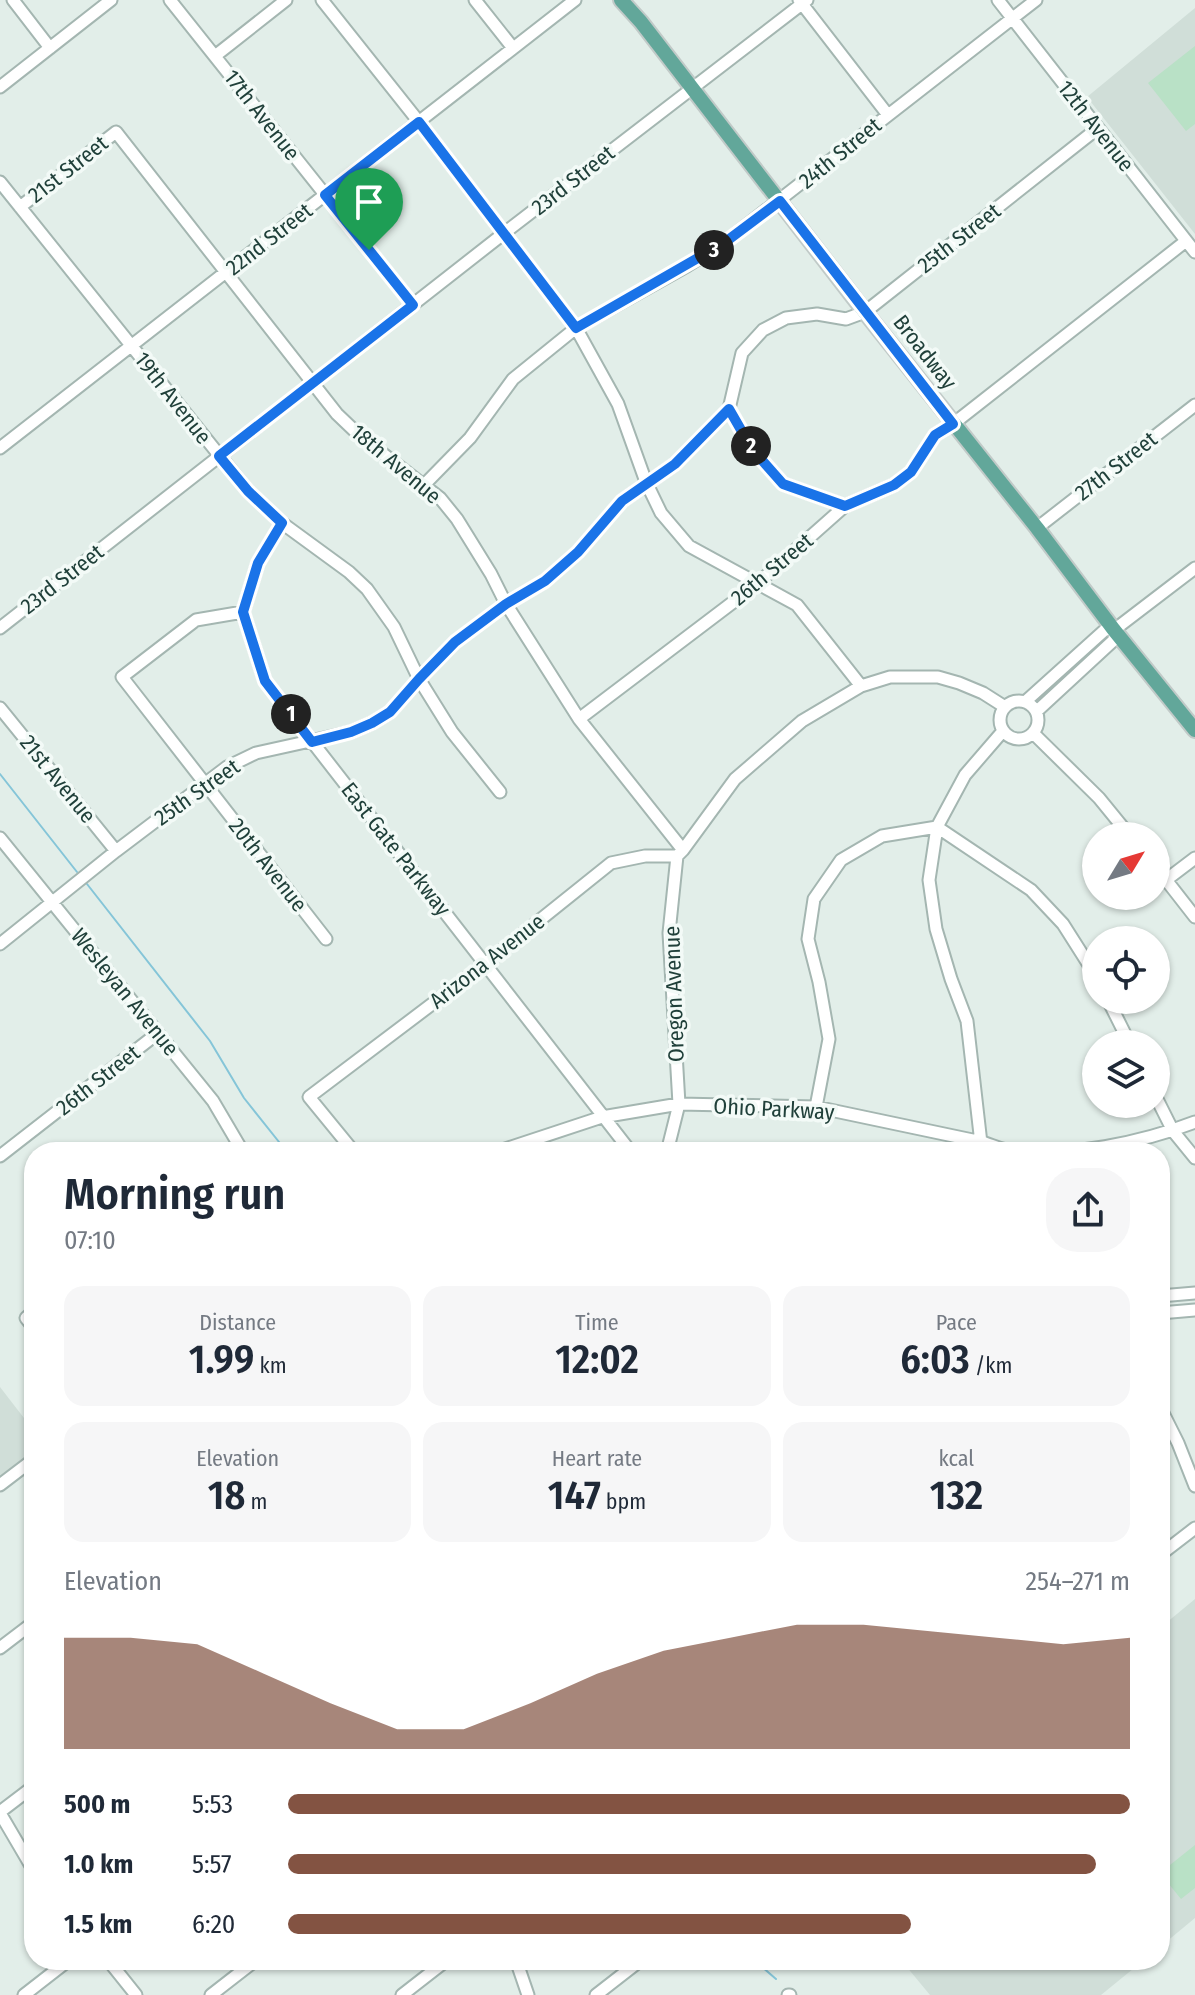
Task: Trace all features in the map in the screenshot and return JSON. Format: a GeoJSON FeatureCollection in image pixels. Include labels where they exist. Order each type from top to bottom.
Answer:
{"type":"FeatureCollection","features":[{"type":"Feature","properties":{"kind":"main road","name":"Broadway"},"geometry":{"type":"LineString","coordinates":[[621,0],[1114,630],[1194,726]]}},
{"type":"Feature","properties":{"kind":"street"},"geometry":{"type":"LineString","coordinates":[[13,0],[50,48]]}},
{"type":"Feature","properties":{"kind":"street"},"geometry":{"type":"LineString","coordinates":[[0,87],[111,0]]}},
{"type":"Feature","properties":{"kind":"street","name":"17th Avenue"},"geometry":{"type":"LineString","coordinates":[[170,0],[413,305]]}},
{"type":"Feature","properties":{"kind":"street"},"geometry":{"type":"LineString","coordinates":[[215,56],[286,0]]}},
{"type":"Feature","properties":{"kind":"street"},"geometry":{"type":"LineString","coordinates":[[322,0],[576,328],[618,404],[646,482],[661,513],[689,546],[797,605],[861,686]]}},
{"type":"Feature","properties":{"kind":"street"},"geometry":{"type":"LineString","coordinates":[[475,0],[513,48]]}},
{"type":"Feature","properties":{"kind":"street","name":"22nd Street"},"geometry":{"type":"LineString","coordinates":[[0,448],[575,0]]}},
{"type":"Feature","properties":{"kind":"street","name":"12th Avenue"},"geometry":{"type":"LineString","coordinates":[[998,0],[1195,252]]}},
{"type":"Feature","properties":{"kind":"street","name":"24th Street"},"geometry":{"type":"LineString","coordinates":[[424,485],[470,438],[513,379],[576,328],[724,243],[1036,0]]}},
{"type":"Feature","properties":{"kind":"street"},"geometry":{"type":"LineString","coordinates":[[803,1],[888,115]]}},
{"type":"Feature","properties":{"kind":"street","name":"23rd Street"},"geometry":{"type":"LineString","coordinates":[[0,628],[803,1]]}},
{"type":"Feature","properties":{"kind":"street","name":"25th Street"},"geometry":{"type":"LineString","coordinates":[[865,312],[1098,128]]}},
{"type":"Feature","properties":{"kind":"street","name":"21st Street"},"geometry":{"type":"LineString","coordinates":[[20,207],[116,132]]}},
{"type":"Feature","properties":{"kind":"street","name":"18th Avenue"},"geometry":{"type":"LineString","coordinates":[[116,132],[337,414],[360,436],[440,498],[457,519],[506,604],[579,719],[680,853]]}},
{"type":"Feature","properties":{"kind":"street","name":"19th Avenue"},"geometry":{"type":"LineString","coordinates":[[0,182],[248,491],[282,523],[367,589],[394,627],[419,679],[452,732],[500,792]]}},
{"type":"Feature","properties":{"kind":"street","name":"26th Street"},"geometry":{"type":"LineString","coordinates":[[579,719],[757,584],[845,506],[894,485],[911,472],[935,435],[1186,241]]}},
{"type":"Feature","properties":{"kind":"street"},"geometry":{"type":"LineString","coordinates":[[845,506],[783,484],[752,449],[729,409],[742,353],[763,330],[786,318],[817,314],[846,319],[865,312]]}},
{"type":"Feature","properties":{"kind":"street","name":"27th Street"},"geometry":{"type":"LineString","coordinates":[[1037,528],[1195,405]]}},
{"type":"Feature","properties":{"kind":"street","name":"25th Street"},"geometry":{"type":"LineString","coordinates":[[0,944],[227,767],[256,753],[351,732],[390,712],[455,642],[506,604],[545,581],[578,552],[622,501],[675,464],[729,409]]}},
{"type":"Feature","properties":{"kind":"street"},"geometry":{"type":"LineString","coordinates":[[243,612],[258,563],[282,523]]}},
{"type":"Feature","properties":{"kind":"street"},"geometry":{"type":"LineString","coordinates":[[1026,701],[1106,629],[1114,630],[1195,568]]}},
{"type":"Feature","properties":{"kind":"street","name":"20th Avenue"},"geometry":{"type":"LineString","coordinates":[[243,612],[196,620],[122,677],[326,939]]}},
{"type":"Feature","properties":{"kind":"street","name":"East Gate Parkway"},"geometry":{"type":"LineString","coordinates":[[243,612],[265,681],[623,1142]]}},
{"type":"Feature","properties":{"kind":"street"},"geometry":{"type":"LineString","coordinates":[[1037,711],[1115,639],[1114,630]]}},
{"type":"Feature","properties":{"kind":"street"},"geometry":{"type":"LineString","coordinates":[[680,853],[735,779],[802,721],[861,686],[890,677],[938,677],[983,693],[1005,707]]}},
{"type":"Feature","properties":{"kind":"street"},"geometry":{"type":"LineString","coordinates":[[1014,701],[1026,701],[1037,711],[1039,722],[1029,737],[1018,740],[1003,731],[1000,718],[1005,707],[1014,701]]}},
{"type":"Feature","properties":{"kind":"street","name":"21st Avenue"},"geometry":{"type":"LineString","coordinates":[[0,708],[116,851]]}},
{"type":"Feature","properties":{"kind":"street"},"geometry":{"type":"LineString","coordinates":[[981,1142],[967,1021],[936,929],[929,880],[937,827],[965,775],[1003,731]]}},
{"type":"Feature","properties":{"kind":"street"},"geometry":{"type":"LineString","coordinates":[[1033,733],[1099,798],[1119,822]]}},
{"type":"Feature","properties":{"kind":"street"},"geometry":{"type":"LineString","coordinates":[[816,1107],[829,1039],[808,939],[814,899],[841,860],[882,836],[937,827],[1031,890],[1063,924],[1082,954]]}},
{"type":"Feature","properties":{"kind":"street","name":"Wesleyan Avenue"},"geometry":{"type":"LineString","coordinates":[[0,838],[213,1101],[236,1142]]}},
{"type":"Feature","properties":{"kind":"street","name":"Arizona Avenue"},"geometry":{"type":"LineString","coordinates":[[346,1142],[309,1097],[485,964],[611,863],[680,853]]}},
{"type":"Feature","properties":{"kind":"street","name":"Oregon Avenue"},"geometry":{"type":"LineString","coordinates":[[670,1142],[679,1104],[669,933],[680,853]]}},
{"type":"Feature","properties":{"kind":"street"},"geometry":{"type":"LineString","coordinates":[[1170,877],[1195,858]]}},
{"type":"Feature","properties":{"kind":"street"},"geometry":{"type":"LineString","coordinates":[[1170,885],[1195,917]]}},
{"type":"Feature","properties":{"kind":"street","name":"26th Street"},"geometry":{"type":"LineString","coordinates":[[0,1156],[158,1033]]}},
{"type":"Feature","properties":{"kind":"street","name":"Ohio Parkway"},"geometry":{"type":"LineString","coordinates":[[526,1142],[602,1117],[679,1104],[816,1107],[961,1142]]}},
{"type":"Feature","properties":{"kind":"street"},"geometry":{"type":"LineString","coordinates":[[1166,1118],[1195,1158]]}},
{"type":"Feature","properties":{"kind":"street","name":"Ohio Parkway"},"geometry":{"type":"LineString","coordinates":[[1124,1142],[1173,1131],[1195,1122]]}},
{"type":"Feature","properties":{"kind":"street"},"geometry":{"type":"LineString","coordinates":[[1170,1295],[1195,1293]]}},
{"type":"Feature","properties":{"kind":"street"},"geometry":{"type":"LineString","coordinates":[[1170,1312],[1195,1310]]}},
{"type":"Feature","properties":{"kind":"street"},"geometry":{"type":"LineString","coordinates":[[1170,1427],[1195,1486]]}},
{"type":"Feature","properties":{"kind":"street"},"geometry":{"type":"LineString","coordinates":[[0,1485],[24,1467]]}},
{"type":"Feature","properties":{"kind":"street"},"geometry":{"type":"LineString","coordinates":[[1170,1547],[1195,1528]]}},
{"type":"Feature","properties":{"kind":"street"},"geometry":{"type":"LineString","coordinates":[[0,1648],[24,1630]]}},
{"type":"Feature","properties":{"kind":"street"},"geometry":{"type":"LineString","coordinates":[[24,1794],[0,1812],[24,1854]]}},
{"type":"Feature","properties":{"kind":"street"},"geometry":{"type":"LineString","coordinates":[[24,1995],[56,1970]]}},
{"type":"Feature","properties":{"kind":"street"},"geometry":{"type":"LineString","coordinates":[[116,1970],[136,1995]]}},
{"type":"Feature","properties":{"kind":"street"},"geometry":{"type":"LineString","coordinates":[[211,1995],[243,1970]]}},
{"type":"Feature","properties":{"kind":"street"},"geometry":{"type":"LineString","coordinates":[[402,1995],[434,1970]]}},
{"type":"Feature","properties":{"kind":"street"},"geometry":{"type":"LineString","coordinates":[[519,1970],[528,1995]]}},
{"type":"Feature","properties":{"kind":"street"},"geometry":{"type":"LineString","coordinates":[[596,1995],[628,1970]]}},
{"type":"Feature","properties":{"kind":"shaded area"},"geometry":{"type":"Polygon","coordinates":[[[1195,8],[1195,234],[1087,97],[1195,8]]]}},
{"type":"Feature","properties":{"kind":"shaded area"},"geometry":{"type":"Polygon","coordinates":[[[0,1387],[24,1418],[24,1459],[0,1478],[0,1387]]]}},
{"type":"Feature","properties":{"kind":"shaded area"},"geometry":{"type":"Polygon","coordinates":[[[1195,1599],[1195,1918],[1170,1939],[1170,1620],[1195,1599]]]}},
{"type":"Feature","properties":{"kind":"shaded area"},"geometry":{"type":"Polygon","coordinates":[[[909,1970],[1132,1970],[1101,1995],[930,1995],[909,1970]]]}},
{"type":"Feature","properties":{"kind":"green space"},"geometry":{"type":"Polygon","coordinates":[[[1195,46],[1195,124],[1186,131],[1148,83],[1195,46]]]}},
{"type":"Feature","properties":{"kind":"green space"},"geometry":{"type":"Polygon","coordinates":[[[1195,1845],[1195,1888],[1181,1899],[1170,1885],[1170,1865],[1195,1845]]]}},
{"type":"Feature","properties":{"kind":"waterway"},"geometry":{"type":"LineString","coordinates":[[0,774],[77,872]]}},
{"type":"Feature","properties":{"kind":"waterway"},"geometry":{"type":"LineString","coordinates":[[87,884],[210,1041],[244,1098],[279,1142]]}},
{"type":"Feature","properties":{"kind":"waterway"},"geometry":{"type":"LineString","coordinates":[[766,1970],[776,1979]]}},
{"type":"Feature","properties":{"kind":"route"},"geometry":{"type":"LineString","coordinates":[[419,122],[576,328],[724,243],[780,201],[953,424],[935,435],[911,472],[894,485],[845,506],[783,484],[752,449],[729,409],[675,464],[622,501],[578,552],[545,581],[506,604],[455,642],[390,712],[351,732],[312,742],[265,681],[243,612],[258,563],[282,523],[248,491],[219,456],[413,305],[369,250],[325,195],[419,122]]}}]}
